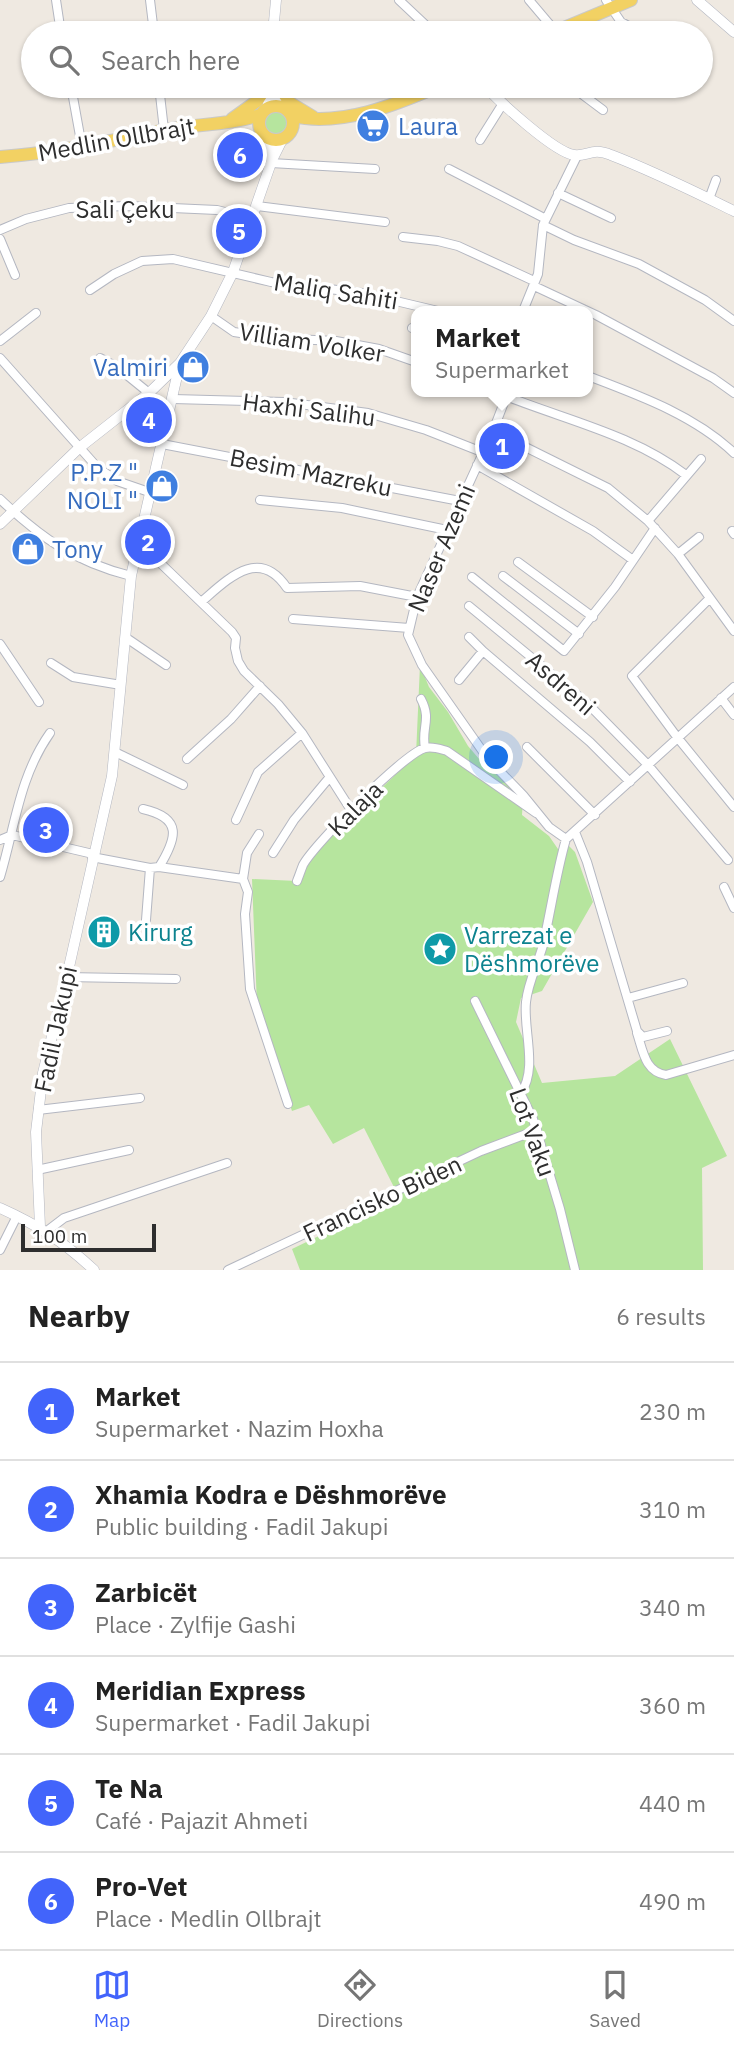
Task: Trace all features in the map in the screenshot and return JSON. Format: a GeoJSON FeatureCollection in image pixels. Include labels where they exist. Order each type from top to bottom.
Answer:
{"type":"FeatureCollection","features":[{"type":"Feature","properties":{"kind":"main road"},"geometry":{"type":"LineString","coordinates":[[578,21],[610,4],[631,0]]}},
{"type":"Feature","properties":{"kind":"main road"},"geometry":{"type":"LineString","coordinates":[[229,123],[260,98]]}},
{"type":"Feature","properties":{"kind":"main road"},"geometry":{"type":"LineString","coordinates":[[285,98],[314,119]]}},
{"type":"Feature","properties":{"kind":"main road"},"geometry":{"type":"LineString","coordinates":[[292,123],[281,106],[263,112],[258,125],[264,136],[282,140],[292,123],[369,113],[410,98]]}},
{"type":"Feature","properties":{"kind":"main road","name":"Medlin Ollbrajt"},"geometry":{"type":"LineString","coordinates":[[0,157],[82,147],[164,130],[229,123],[263,112]]}},
{"type":"Feature","properties":{"kind":"main road","name":"Medlin Ollbrajt"},"geometry":{"type":"LineString","coordinates":[[229,123],[264,136]]}},
{"type":"Feature","properties":{"kind":"street"},"geometry":{"type":"LineString","coordinates":[[56,0],[59,21]]}},
{"type":"Feature","properties":{"kind":"street"},"geometry":{"type":"LineString","coordinates":[[150,0],[153,21]]}},
{"type":"Feature","properties":{"kind":"street"},"geometry":{"type":"LineString","coordinates":[[274,21],[276,0]]}},
{"type":"Feature","properties":{"kind":"street"},"geometry":{"type":"LineString","coordinates":[[399,0],[421,21]]}},
{"type":"Feature","properties":{"kind":"street"},"geometry":{"type":"LineString","coordinates":[[528,0],[545,21]]}},
{"type":"Feature","properties":{"kind":"street"},"geometry":{"type":"LineString","coordinates":[[696,0],[734,32]]}},
{"type":"Feature","properties":{"kind":"street"},"geometry":{"type":"LineString","coordinates":[[610,4],[620,21]]}},
{"type":"Feature","properties":{"kind":"street"},"geometry":{"type":"LineString","coordinates":[[73,98],[82,147]]}},
{"type":"Feature","properties":{"kind":"street"},"geometry":{"type":"LineString","coordinates":[[160,98],[164,130]]}},
{"type":"Feature","properties":{"kind":"street"},"geometry":{"type":"LineString","coordinates":[[263,112],[268,98]]}},
{"type":"Feature","properties":{"kind":"street"},"geometry":{"type":"LineString","coordinates":[[278,98],[281,106]]}},
{"type":"Feature","properties":{"kind":"street"},"geometry":{"type":"LineString","coordinates":[[496,98],[539,133],[571,154],[578,156],[590,151],[603,152],[645,168],[734,211]]}},
{"type":"Feature","properties":{"kind":"street"},"geometry":{"type":"LineString","coordinates":[[588,98],[603,110]]}},
{"type":"Feature","properties":{"kind":"street"},"geometry":{"type":"LineString","coordinates":[[480,140],[502,105]]}},
{"type":"Feature","properties":{"kind":"street"},"geometry":{"type":"LineString","coordinates":[[264,136],[272,162]]}},
{"type":"Feature","properties":{"kind":"street"},"geometry":{"type":"LineString","coordinates":[[0,524],[79,448],[149,393],[180,363],[211,316],[233,272],[282,140]]}},
{"type":"Feature","properties":{"kind":"street"},"geometry":{"type":"LineString","coordinates":[[525,306],[538,274],[544,222],[578,156]]}},
{"type":"Feature","properties":{"kind":"street"},"geometry":{"type":"LineString","coordinates":[[272,162],[375,169]]}},
{"type":"Feature","properties":{"kind":"street"},"geometry":{"type":"LineString","coordinates":[[449,169],[574,240],[639,264],[705,300],[734,321]]}},
{"type":"Feature","properties":{"kind":"street"},"geometry":{"type":"LineString","coordinates":[[709,199],[716,180]]}},
{"type":"Feature","properties":{"kind":"street"},"geometry":{"type":"LineString","coordinates":[[558,193],[611,218]]}},
{"type":"Feature","properties":{"kind":"street","name":"Sali Çeku"},"geometry":{"type":"LineString","coordinates":[[0,230],[26,219],[69,208],[128,206],[217,210],[253,219]]}},
{"type":"Feature","properties":{"kind":"street"},"geometry":{"type":"LineString","coordinates":[[257,206],[385,222]]}},
{"type":"Feature","properties":{"kind":"street"},"geometry":{"type":"LineString","coordinates":[[403,237],[458,246],[578,306]]}},
{"type":"Feature","properties":{"kind":"street"},"geometry":{"type":"LineString","coordinates":[[0,239],[15,275]]}},
{"type":"Feature","properties":{"kind":"street","name":"Maliq Sahiti"},"geometry":{"type":"LineString","coordinates":[[90,290],[128,267],[151,259],[173,258],[271,282],[362,293],[417,306]]}},
{"type":"Feature","properties":{"kind":"street"},"geometry":{"type":"LineString","coordinates":[[0,341],[36,313]]}},
{"type":"Feature","properties":{"kind":"street"},"geometry":{"type":"LineString","coordinates":[[593,314],[713,378],[734,393]]}},
{"type":"Feature","properties":{"kind":"street","name":"Villiam Volker"},"geometry":{"type":"LineString","coordinates":[[211,316],[234,332],[272,338],[336,341],[379,349],[411,360]]}},
{"type":"Feature","properties":{"kind":"street"},"geometry":{"type":"LineString","coordinates":[[0,358],[79,448],[107,474],[128,486],[149,492]]}},
{"type":"Feature","properties":{"kind":"street"},"geometry":{"type":"LineString","coordinates":[[100,358],[131,377],[149,393]]}},
{"type":"Feature","properties":{"kind":"street","name":"Fadil Jakupi"},"geometry":{"type":"LineString","coordinates":[[44,1229],[37,1170],[38,1110],[43,1073],[112,776],[131,576],[180,363]]}},
{"type":"Feature","properties":{"kind":"street"},"geometry":{"type":"LineString","coordinates":[[593,378],[667,409],[721,440],[734,453]]}},
{"type":"Feature","properties":{"kind":"street","name":"Naser Azemi"},"geometry":{"type":"LineString","coordinates":[[409,628],[416,597],[493,431],[506,397]]}},
{"type":"Feature","properties":{"kind":"street"},"geometry":{"type":"LineString","coordinates":[[514,397],[653,453],[686,475]]}},
{"type":"Feature","properties":{"kind":"street","name":"Haxhi Salihu"},"geometry":{"type":"LineString","coordinates":[[173,399],[284,402],[368,413],[426,430],[481,452]]}},
{"type":"Feature","properties":{"kind":"street"},"geometry":{"type":"LineString","coordinates":[[493,431],[608,488],[648,521],[678,554],[734,631]]}},
{"type":"Feature","properties":{"kind":"street","name":"Besim Mazreku"},"geometry":{"type":"LineString","coordinates":[[163,444],[460,501]]}},
{"type":"Feature","properties":{"kind":"street"},"geometry":{"type":"LineString","coordinates":[[648,521],[701,458]]}},
{"type":"Feature","properties":{"kind":"street"},"geometry":{"type":"LineString","coordinates":[[477,465],[582,525],[633,560]]}},
{"type":"Feature","properties":{"kind":"street"},"geometry":{"type":"LineString","coordinates":[[0,499],[30,527],[79,559],[131,576]]}},
{"type":"Feature","properties":{"kind":"street"},"geometry":{"type":"LineString","coordinates":[[260,500],[342,508],[447,530]]}},
{"type":"Feature","properties":{"kind":"street"},"geometry":{"type":"LineString","coordinates":[[472,577],[564,651],[593,617],[655,528]]}},
{"type":"Feature","properties":{"kind":"street"},"geometry":{"type":"LineString","coordinates":[[678,554],[699,537]]}},
{"type":"Feature","properties":{"kind":"street"},"geometry":{"type":"LineString","coordinates":[[137,549],[155,558],[233,632],[236,638],[235,648],[244,671],[302,733],[351,810]]}},
{"type":"Feature","properties":{"kind":"street"},"geometry":{"type":"LineString","coordinates":[[519,562],[593,617]]}},
{"type":"Feature","properties":{"kind":"street"},"geometry":{"type":"LineString","coordinates":[[201,602],[230,578],[254,567],[278,576],[287,588],[292,589],[360,586],[416,597]]}},
{"type":"Feature","properties":{"kind":"street"},"geometry":{"type":"LineString","coordinates":[[503,576],[579,634]]}},
{"type":"Feature","properties":{"kind":"street"},"geometry":{"type":"LineString","coordinates":[[710,598],[632,676],[734,807]]}},
{"type":"Feature","properties":{"kind":"street","name":"Asdreni"},"geometry":{"type":"LineString","coordinates":[[470,606],[588,704],[648,765],[728,860]]}},
{"type":"Feature","properties":{"kind":"street"},"geometry":{"type":"LineString","coordinates":[[293,619],[409,628],[408,635],[422,665],[470,735],[549,827],[566,839]]}},
{"type":"Feature","properties":{"kind":"street"},"geometry":{"type":"LineString","coordinates":[[125,637],[166,665]]}},
{"type":"Feature","properties":{"kind":"street"},"geometry":{"type":"LineString","coordinates":[[469,637],[590,742],[630,782]]}},
{"type":"Feature","properties":{"kind":"street"},"geometry":{"type":"LineString","coordinates":[[0,644],[39,702]]}},
{"type":"Feature","properties":{"kind":"street"},"geometry":{"type":"LineString","coordinates":[[459,680],[483,651]]}},
{"type":"Feature","properties":{"kind":"street"},"geometry":{"type":"LineString","coordinates":[[51,663],[73,677],[121,685]]}},
{"type":"Feature","properties":{"kind":"street"},"geometry":{"type":"LineString","coordinates":[[187,759],[231,719],[260,686]]}},
{"type":"Feature","properties":{"kind":"street"},"geometry":{"type":"LineString","coordinates":[[521,1093],[528,1068],[526,1003],[543,946],[556,874],[566,839],[734,687]]}},
{"type":"Feature","properties":{"kind":"street"},"geometry":{"type":"LineString","coordinates":[[721,698],[734,715]]}},
{"type":"Feature","properties":{"kind":"street"},"geometry":{"type":"LineString","coordinates":[[421,699],[427,710],[425,748],[447,751],[532,813],[537,813]]}},
{"type":"Feature","properties":{"kind":"street"},"geometry":{"type":"LineString","coordinates":[[0,877],[28,771],[37,751],[50,733]]}},
{"type":"Feature","properties":{"kind":"street"},"geometry":{"type":"LineString","coordinates":[[236,820],[258,772],[302,733]]}},
{"type":"Feature","properties":{"kind":"street"},"geometry":{"type":"LineString","coordinates":[[527,747],[595,815]]}},
{"type":"Feature","properties":{"kind":"street","name":"Kalaja"},"geometry":{"type":"LineString","coordinates":[[297,881],[303,864],[315,848],[351,810],[408,757],[425,748]]}},
{"type":"Feature","properties":{"kind":"street"},"geometry":{"type":"LineString","coordinates":[[115,752],[183,785]]}},
{"type":"Feature","properties":{"kind":"street"},"geometry":{"type":"LineString","coordinates":[[273,853],[294,820],[329,778]]}},
{"type":"Feature","properties":{"kind":"street"},"geometry":{"type":"LineString","coordinates":[[143,809],[156,812],[173,827],[171,847],[155,868],[146,920]]}},
{"type":"Feature","properties":{"kind":"street"},"geometry":{"type":"LineString","coordinates":[[575,832],[587,862],[647,1065],[657,1074],[666,1075],[734,1055]]}},
{"type":"Feature","properties":{"kind":"street"},"geometry":{"type":"LineString","coordinates":[[259,834],[247,853],[243,879],[248,892],[245,914],[250,989],[288,1104]]}},
{"type":"Feature","properties":{"kind":"street"},"geometry":{"type":"LineString","coordinates":[[0,840],[12,835],[155,868],[243,879]]}},
{"type":"Feature","properties":{"kind":"street"},"geometry":{"type":"LineString","coordinates":[[724,887],[734,908]]}},
{"type":"Feature","properties":{"kind":"street"},"geometry":{"type":"LineString","coordinates":[[66,977],[176,979]]}},
{"type":"Feature","properties":{"kind":"street"},"geometry":{"type":"LineString","coordinates":[[628,998],[683,984]]}},
{"type":"Feature","properties":{"kind":"street","name":"Lot Vaku"},"geometry":{"type":"LineString","coordinates":[[475,1000],[537,1130],[575,1270]]}},
{"type":"Feature","properties":{"kind":"street"},"geometry":{"type":"LineString","coordinates":[[637,1031],[643,1037],[667,1031]]}},
{"type":"Feature","properties":{"kind":"street"},"geometry":{"type":"LineString","coordinates":[[38,1110],[140,1098]]}},
{"type":"Feature","properties":{"kind":"street","name":"Francisko Biden"},"geometry":{"type":"LineString","coordinates":[[228,1270],[481,1151],[537,1130]]}},
{"type":"Feature","properties":{"kind":"street"},"geometry":{"type":"LineString","coordinates":[[37,1170],[130,1150]]}},
{"type":"Feature","properties":{"kind":"street"},"geometry":{"type":"LineString","coordinates":[[44,1229],[64,1218],[227,1163]]}},
{"type":"Feature","properties":{"kind":"street"},"geometry":{"type":"LineString","coordinates":[[0,1208],[44,1229],[94,1270]]}},
{"type":"Feature","properties":{"kind":"street"},"geometry":{"type":"LineString","coordinates":[[0,1250],[17,1216]]}},
{"type":"Feature","properties":{"kind":"green space"},"geometry":{"type":"Polygon","coordinates":[[[276,109],[286,113],[290,123],[286,133],[276,137],[266,133],[262,123],[266,113],[276,109]]]}},
{"type":"Feature","properties":{"kind":"green space"},"geometry":{"type":"Polygon","coordinates":[[[420,665],[429,687],[468,746],[486,767],[500,776],[523,800],[522,815],[549,836],[558,849],[565,852],[569,846],[575,852],[593,902],[542,991],[521,998],[516,1022],[542,1083],[615,1076],[670,1039],[727,1156],[702,1168],[703,1270],[300,1270],[292,1249],[399,1197],[364,1128],[333,1144],[309,1105],[292,1111],[257,1006],[252,879],[297,881],[316,851],[416,755],[420,665]]]}},
{"type":"Feature","properties":{"kind":"place","name":"Laura"},"geometry":{"type":"Point","coordinates":[373,126]}},
{"type":"Feature","properties":{"kind":"place","name":"Pro-Vet"},"geometry":{"type":"Point","coordinates":[240,155]}},
{"type":"Feature","properties":{"kind":"place","name":"Te Na"},"geometry":{"type":"Point","coordinates":[239,231]}},
{"type":"Feature","properties":{"kind":"place","name":"Valmiri"},"geometry":{"type":"Point","coordinates":[193,367]}},
{"type":"Feature","properties":{"kind":"place","name":"Meridian Express"},"geometry":{"type":"Point","coordinates":[149,420]}},
{"type":"Feature","properties":{"kind":"place","name":"Market"},"geometry":{"type":"Point","coordinates":[502,446]}},
{"type":"Feature","properties":{"kind":"place","name":"P.P.Z \" NOLI \""},"geometry":{"type":"Point","coordinates":[162,486]}},
{"type":"Feature","properties":{"kind":"place","name":"Xhamia Kodra e Dëshmorëve"},"geometry":{"type":"Point","coordinates":[148,542]}},
{"type":"Feature","properties":{"kind":"place","name":"Tony"},"geometry":{"type":"Point","coordinates":[28,549]}},
{"type":"Feature","properties":{"kind":"place","name":"Zarbicët"},"geometry":{"type":"Point","coordinates":[46,830]}},
{"type":"Feature","properties":{"kind":"place","name":"Kirurg"},"geometry":{"type":"Point","coordinates":[104,932]}},
{"type":"Feature","properties":{"kind":"place","name":"Varrezat e Dëshmorëve"},"geometry":{"type":"Point","coordinates":[440,949]}}]}
